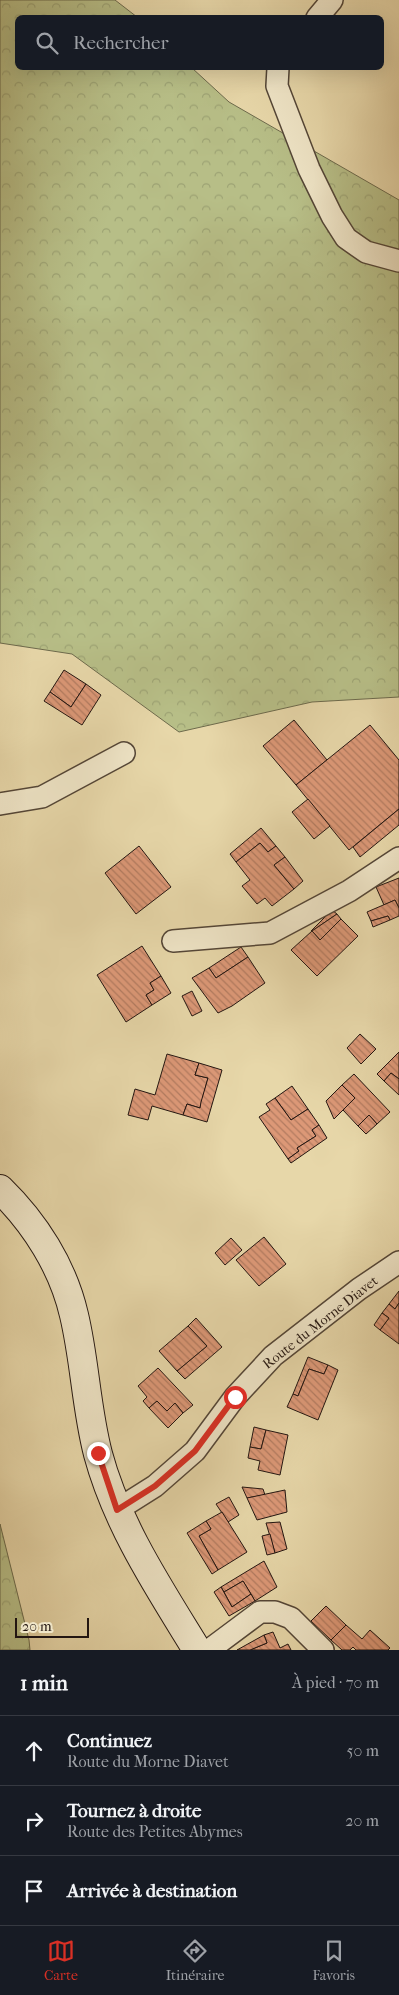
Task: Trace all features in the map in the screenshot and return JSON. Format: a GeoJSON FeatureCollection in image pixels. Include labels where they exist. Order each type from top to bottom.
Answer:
{"type":"FeatureCollection","features":[{"type":"Feature","properties":{"kind":"main road"},"geometry":{"type":"LineString","coordinates":[[0,1189],[18,1207],[51,1254],[61,1275],[74,1315],[98,1453],[117,1510],[197,1650]]}},
{"type":"Feature","properties":{"kind":"street"},"geometry":{"type":"LineString","coordinates":[[320,15],[332,0]]}},
{"type":"Feature","properties":{"kind":"street"},"geometry":{"type":"LineString","coordinates":[[278,70],[277,86],[309,169],[332,216],[346,238],[366,252],[399,261]]}},
{"type":"Feature","properties":{"kind":"street"},"geometry":{"type":"LineString","coordinates":[[0,804],[42,797],[124,753]]}},
{"type":"Feature","properties":{"kind":"street"},"geometry":{"type":"LineString","coordinates":[[173,941],[270,933],[349,891],[399,858]]}},
{"type":"Feature","properties":{"kind":"street","name":"Route du Morne Diavet"},"geometry":{"type":"LineString","coordinates":[[117,1510],[155,1486],[195,1451],[235,1397],[273,1356],[359,1289],[399,1262]]}},
{"type":"Feature","properties":{"kind":"street"},"geometry":{"type":"LineString","coordinates":[[209,1650],[260,1612],[276,1612],[291,1618],[323,1650]]}},
{"type":"Feature","properties":{"kind":"green space"},"geometry":{"type":"Polygon","coordinates":[[[0,0],[115,0],[134,15],[15,15],[15,70],[194,70],[229,102],[399,200],[399,697],[312,702],[179,732],[72,654],[0,643],[0,0]]]}},
{"type":"Feature","properties":{"kind":"green space"},"geometry":{"type":"Polygon","coordinates":[[[0,1524],[29,1640],[30,1650],[0,1650],[0,1524]]]}},
{"type":"Feature","properties":{"kind":"building"},"geometry":{"type":"Polygon","coordinates":[[[64,670],[86,684],[71,707],[50,692],[64,670]]]}},
{"type":"Feature","properties":{"kind":"building"},"geometry":{"type":"Polygon","coordinates":[[[86,684],[101,695],[82,725],[44,701],[50,692],[71,707],[86,684]]]}},
{"type":"Feature","properties":{"kind":"building"},"geometry":{"type":"Polygon","coordinates":[[[294,720],[327,760],[296,785],[263,746],[294,720]]]}},
{"type":"Feature","properties":{"kind":"building"},"geometry":{"type":"Polygon","coordinates":[[[370,725],[399,760],[399,809],[349,850],[296,785],[370,725]]]}},
{"type":"Feature","properties":{"kind":"building"},"geometry":{"type":"Polygon","coordinates":[[[308,799],[330,826],[314,839],[292,812],[308,799]]]}},
{"type":"Feature","properties":{"kind":"building"},"geometry":{"type":"Polygon","coordinates":[[[399,809],[399,825],[360,857],[353,847],[399,809]]]}},
{"type":"Feature","properties":{"kind":"building"},"geometry":{"type":"Polygon","coordinates":[[[261,828],[276,846],[268,852],[260,843],[236,862],[230,854],[261,828]]]}},
{"type":"Feature","properties":{"kind":"building"},"geometry":{"type":"Polygon","coordinates":[[[260,843],[268,852],[276,846],[285,857],[274,865],[294,889],[272,906],[265,898],[257,904],[242,886],[250,880],[236,862],[260,843]]]}},
{"type":"Feature","properties":{"kind":"building"},"geometry":{"type":"Polygon","coordinates":[[[139,846],[171,887],[136,914],[105,873],[139,846]]]}},
{"type":"Feature","properties":{"kind":"building"},"geometry":{"type":"Polygon","coordinates":[[[285,857],[303,881],[294,889],[274,865],[285,857]]]}},
{"type":"Feature","properties":{"kind":"building"},"geometry":{"type":"Polygon","coordinates":[[[399,878],[399,908],[395,900],[384,905],[376,887],[399,878]]]}},
{"type":"Feature","properties":{"kind":"building"},"geometry":{"type":"Polygon","coordinates":[[[395,900],[399,908],[399,916],[390,920],[388,916],[371,921],[367,912],[395,900]]]}},
{"type":"Feature","properties":{"kind":"building"},"geometry":{"type":"Polygon","coordinates":[[[332,910],[337,914],[311,931],[332,910]]]}},
{"type":"Feature","properties":{"kind":"building"},"geometry":{"type":"Polygon","coordinates":[[[337,914],[341,919],[320,940],[312,931],[337,914]]]}},
{"type":"Feature","properties":{"kind":"building"},"geometry":{"type":"Polygon","coordinates":[[[388,916],[390,920],[373,927],[371,921],[388,916]]]}},
{"type":"Feature","properties":{"kind":"building"},"geometry":{"type":"Polygon","coordinates":[[[341,919],[358,936],[317,976],[291,950],[312,931],[320,940],[341,919]]]}},
{"type":"Feature","properties":{"kind":"building"},"geometry":{"type":"Polygon","coordinates":[[[142,946],[161,976],[150,983],[154,990],[146,995],[152,1005],[126,1022],[97,975],[142,946]]]}},
{"type":"Feature","properties":{"kind":"building"},"geometry":{"type":"Polygon","coordinates":[[[241,947],[248,957],[216,978],[209,968],[241,947]]]}},
{"type":"Feature","properties":{"kind":"building"},"geometry":{"type":"Polygon","coordinates":[[[248,957],[265,983],[232,1006],[218,1013],[192,978],[209,968],[216,978],[248,957]]]}},
{"type":"Feature","properties":{"kind":"building"},"geometry":{"type":"Polygon","coordinates":[[[161,976],[171,993],[152,1005],[146,995],[154,990],[150,983],[161,976]]]}},
{"type":"Feature","properties":{"kind":"building"},"geometry":{"type":"Polygon","coordinates":[[[192,991],[202,1011],[192,1016],[182,996],[192,991]]]}},
{"type":"Feature","properties":{"kind":"building"},"geometry":{"type":"Polygon","coordinates":[[[360,1034],[376,1049],[361,1064],[347,1048],[360,1034]]]}},
{"type":"Feature","properties":{"kind":"building"},"geometry":{"type":"Polygon","coordinates":[[[399,1052],[399,1079],[391,1073],[384,1081],[377,1074],[399,1052]]]}},
{"type":"Feature","properties":{"kind":"building"},"geometry":{"type":"Polygon","coordinates":[[[167,1054],[199,1063],[195,1075],[208,1078],[200,1108],[187,1104],[183,1115],[152,1106],[148,1120],[128,1115],[135,1089],[155,1095],[167,1054]]]}},
{"type":"Feature","properties":{"kind":"building"},"geometry":{"type":"Polygon","coordinates":[[[199,1063],[222,1070],[207,1122],[183,1115],[187,1104],[200,1108],[208,1078],[195,1075],[199,1063]]]}},
{"type":"Feature","properties":{"kind":"building"},"geometry":{"type":"Polygon","coordinates":[[[391,1073],[399,1079],[399,1095],[384,1081],[391,1073]]]}},
{"type":"Feature","properties":{"kind":"building"},"geometry":{"type":"Polygon","coordinates":[[[354,1074],[390,1112],[377,1124],[369,1115],[358,1126],[343,1110],[355,1098],[342,1085],[354,1074]]]}},
{"type":"Feature","properties":{"kind":"building"},"geometry":{"type":"Polygon","coordinates":[[[342,1085],[355,1098],[334,1119],[326,1101],[342,1085]]]}},
{"type":"Feature","properties":{"kind":"building"},"geometry":{"type":"Polygon","coordinates":[[[292,1086],[308,1109],[291,1120],[275,1098],[292,1086]]]}},
{"type":"Feature","properties":{"kind":"building"},"geometry":{"type":"Polygon","coordinates":[[[275,1098],[291,1120],[308,1109],[319,1125],[312,1130],[316,1136],[297,1148],[299,1151],[288,1159],[259,1117],[270,1110],[266,1104],[275,1098]]]}},
{"type":"Feature","properties":{"kind":"building"},"geometry":{"type":"Polygon","coordinates":[[[369,1115],[377,1124],[366,1134],[358,1126],[369,1115]]]}},
{"type":"Feature","properties":{"kind":"building"},"geometry":{"type":"Polygon","coordinates":[[[319,1125],[327,1138],[291,1163],[288,1159],[299,1151],[297,1148],[316,1136],[312,1130],[319,1125]]]}},
{"type":"Feature","properties":{"kind":"building"},"geometry":{"type":"Polygon","coordinates":[[[264,1237],[286,1264],[259,1286],[236,1260],[264,1237]]]}},
{"type":"Feature","properties":{"kind":"building"},"geometry":{"type":"Polygon","coordinates":[[[231,1238],[242,1250],[225,1265],[215,1253],[231,1238]]]}},
{"type":"Feature","properties":{"kind":"building"},"geometry":{"type":"Polygon","coordinates":[[[399,1291],[399,1303],[395,1309],[389,1304],[399,1291]]]}},
{"type":"Feature","properties":{"kind":"building"},"geometry":{"type":"Polygon","coordinates":[[[399,1303],[399,1344],[380,1330],[389,1318],[382,1313],[389,1304],[395,1309],[399,1303]]]}},
{"type":"Feature","properties":{"kind":"building"},"geometry":{"type":"Polygon","coordinates":[[[382,1313],[389,1318],[380,1330],[374,1325],[382,1313]]]}},
{"type":"Feature","properties":{"kind":"building"},"geometry":{"type":"Polygon","coordinates":[[[196,1318],[222,1347],[185,1379],[177,1371],[207,1346],[188,1326],[196,1318]]]}},
{"type":"Feature","properties":{"kind":"building"},"geometry":{"type":"Polygon","coordinates":[[[188,1326],[207,1346],[177,1371],[159,1351],[188,1326]]]}},
{"type":"Feature","properties":{"kind":"building"},"geometry":{"type":"Polygon","coordinates":[[[308,1357],[328,1365],[324,1374],[309,1369],[298,1396],[293,1394],[308,1357]]]}},
{"type":"Feature","properties":{"kind":"building"},"geometry":{"type":"Polygon","coordinates":[[[328,1365],[338,1370],[318,1420],[287,1407],[293,1394],[298,1396],[309,1369],[324,1374],[328,1365]]]}},
{"type":"Feature","properties":{"kind":"building"},"geometry":{"type":"Polygon","coordinates":[[[158,1368],[193,1405],[183,1413],[175,1403],[167,1411],[157,1401],[149,1408],[143,1401],[147,1397],[138,1386],[158,1368]]]}},
{"type":"Feature","properties":{"kind":"building"},"geometry":{"type":"Polygon","coordinates":[[[157,1401],[167,1411],[175,1403],[183,1413],[168,1428],[149,1408],[157,1401]]]}},
{"type":"Feature","properties":{"kind":"building"},"geometry":{"type":"Polygon","coordinates":[[[254,1427],[266,1430],[261,1449],[250,1447],[254,1427]]]}},
{"type":"Feature","properties":{"kind":"building"},"geometry":{"type":"Polygon","coordinates":[[[266,1430],[288,1435],[280,1475],[258,1470],[260,1461],[248,1458],[250,1447],[261,1449],[266,1430]]]}},
{"type":"Feature","properties":{"kind":"building"},"geometry":{"type":"Polygon","coordinates":[[[242,1487],[263,1489],[265,1495],[247,1498],[242,1487]]]}},
{"type":"Feature","properties":{"kind":"building"},"geometry":{"type":"Polygon","coordinates":[[[285,1490],[287,1512],[257,1520],[247,1498],[285,1490]]]}},
{"type":"Feature","properties":{"kind":"building"},"geometry":{"type":"Polygon","coordinates":[[[229,1497],[239,1515],[228,1522],[216,1504],[229,1497]]]}},
{"type":"Feature","properties":{"kind":"building"},"geometry":{"type":"Polygon","coordinates":[[[222,1512],[247,1552],[218,1570],[199,1536],[211,1529],[206,1521],[222,1512]]]}},
{"type":"Feature","properties":{"kind":"building"},"geometry":{"type":"Polygon","coordinates":[[[206,1521],[211,1529],[199,1536],[218,1570],[212,1574],[187,1533],[206,1521]]]}},
{"type":"Feature","properties":{"kind":"building"},"geometry":{"type":"Polygon","coordinates":[[[280,1522],[287,1549],[275,1553],[266,1523],[280,1522]]]}},
{"type":"Feature","properties":{"kind":"building"},"geometry":{"type":"Polygon","coordinates":[[[270,1534],[275,1553],[267,1555],[262,1536],[270,1534]]]}},
{"type":"Feature","properties":{"kind":"building"},"geometry":{"type":"Polygon","coordinates":[[[264,1561],[277,1587],[255,1601],[243,1581],[224,1592],[221,1587],[264,1561]]]}},
{"type":"Feature","properties":{"kind":"building"},"geometry":{"type":"Polygon","coordinates":[[[243,1581],[251,1594],[232,1607],[224,1592],[243,1581]]]}},
{"type":"Feature","properties":{"kind":"building"},"geometry":{"type":"Polygon","coordinates":[[[221,1587],[232,1607],[251,1594],[255,1601],[229,1616],[214,1592],[221,1587]]]}},
{"type":"Feature","properties":{"kind":"building"},"geometry":{"type":"Polygon","coordinates":[[[326,1606],[346,1625],[331,1640],[311,1621],[326,1606]]]}},
{"type":"Feature","properties":{"kind":"building"},"geometry":{"type":"Polygon","coordinates":[[[346,1625],[362,1639],[370,1630],[390,1648],[388,1650],[356,1650],[353,1647],[350,1650],[342,1650],[331,1640],[346,1625]]]}},
{"type":"Feature","properties":{"kind":"building"},"geometry":{"type":"Polygon","coordinates":[[[273,1632],[280,1648],[288,1644],[291,1650],[250,1650],[267,1643],[264,1635],[273,1632]]]}},
{"type":"Feature","properties":{"kind":"building"},"geometry":{"type":"Polygon","coordinates":[[[264,1635],[267,1643],[250,1650],[237,1650],[264,1635]]]}},
{"type":"Feature","properties":{"kind":"route"},"geometry":{"type":"LineString","coordinates":[[98,1453],[117,1510],[155,1486],[195,1451],[235,1397]]}}]}
